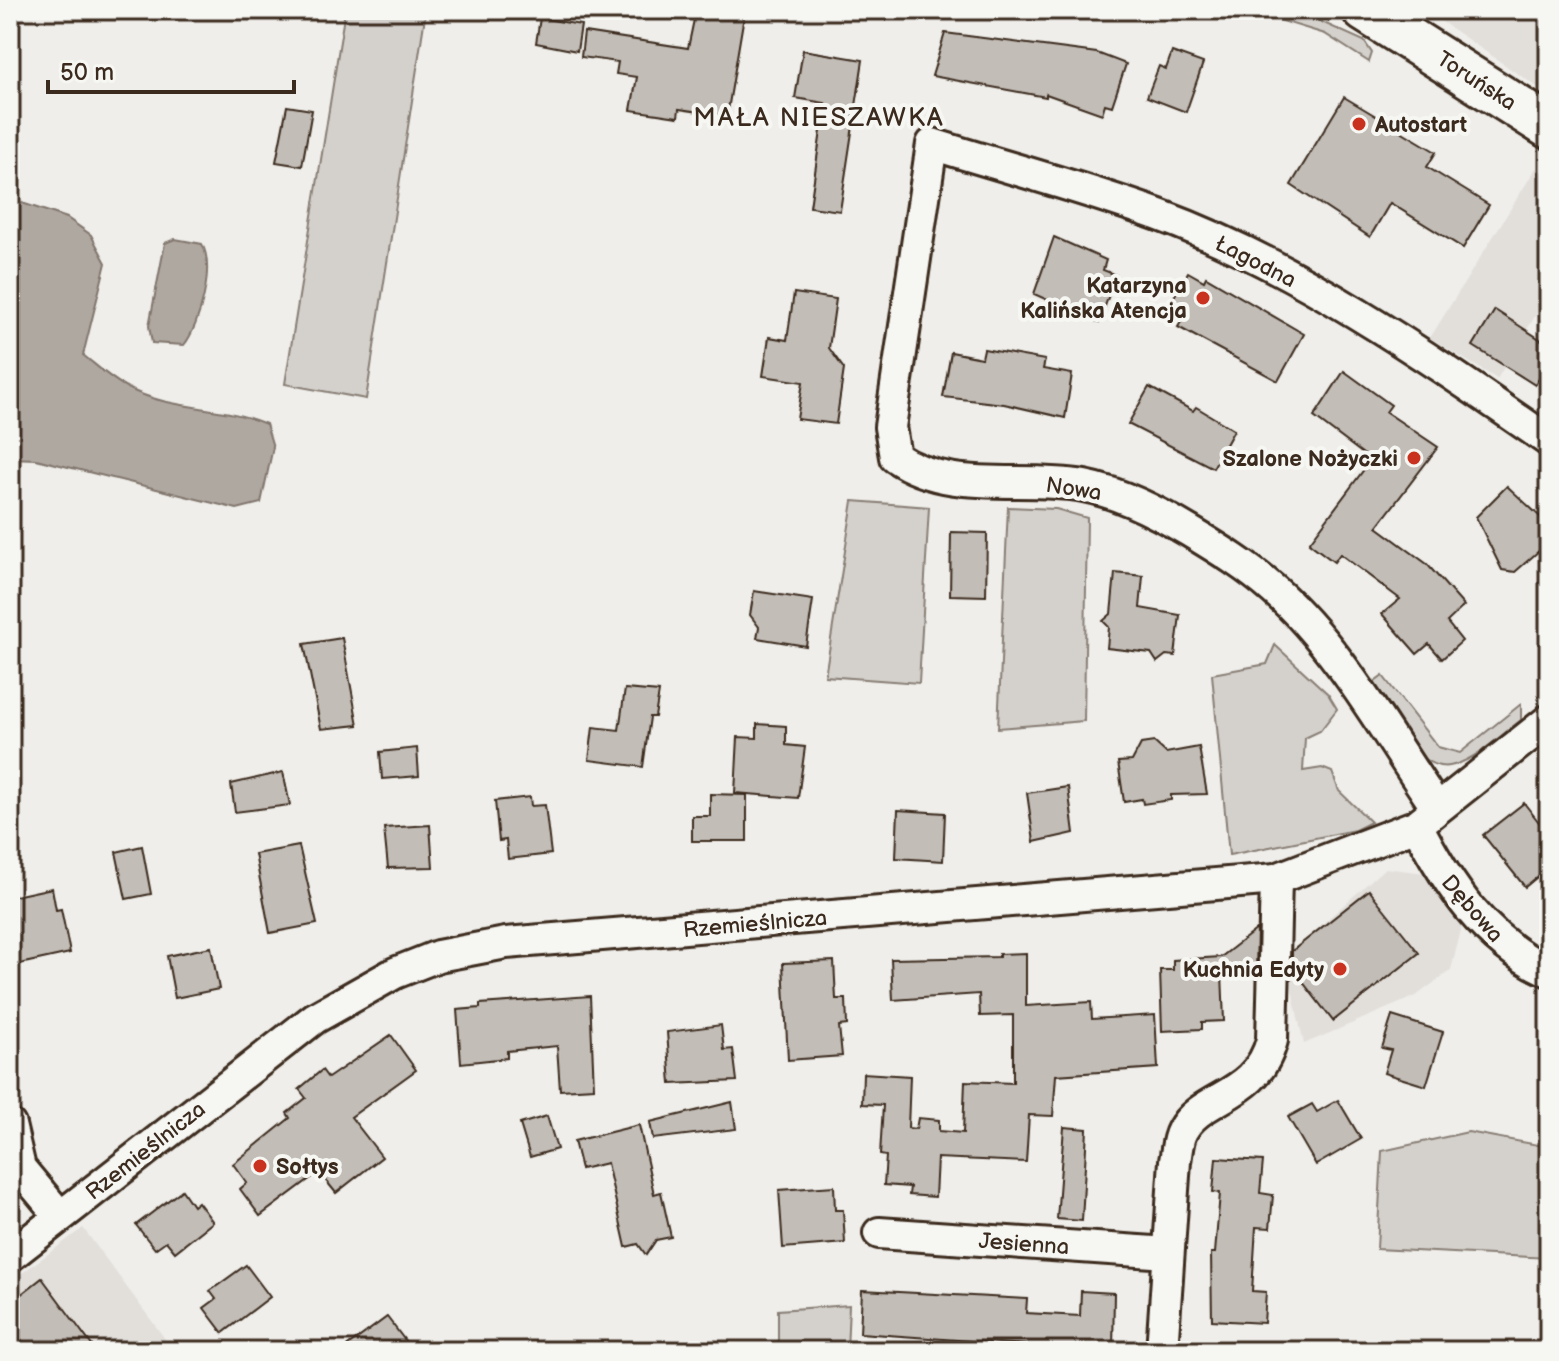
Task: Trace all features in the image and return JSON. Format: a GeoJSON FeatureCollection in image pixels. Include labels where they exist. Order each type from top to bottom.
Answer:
{"type":"FeatureCollection","features":[{"type":"Feature","properties":{"kind":"main road","name":"Toruńska"},"geometry":{"type":"LineString","coordinates":[[1364,10],[1549,127]]}},
{"type":"Feature","properties":{"kind":"street","name":"Łagodna"},"geometry":{"type":"LineString","coordinates":[[932,144],[1161,216],[1237,250],[1383,330],[1549,441]]}},
{"type":"Feature","properties":{"kind":"street","name":"Nowa"},"geometry":{"type":"LineString","coordinates":[[932,144],[890,427],[895,457],[927,475],[958,480],[1043,481],[1091,488],[1142,506],[1217,548],[1276,591],[1318,638],[1427,816]]}},
{"type":"Feature","properties":{"kind":"street","name":"Rzemieślnicza"},"geometry":{"type":"LineString","coordinates":[[10,1256],[315,1018],[395,973],[438,956],[506,943],[1276,879],[1427,816],[1549,720]]}},
{"type":"Feature","properties":{"kind":"street","name":"Dębowa"},"geometry":{"type":"LineString","coordinates":[[1427,816],[1441,872],[1488,930],[1509,949],[1549,971]]}},
{"type":"Feature","properties":{"kind":"street"},"geometry":{"type":"LineString","coordinates":[[1162,1351],[1168,1253],[1181,1133],[1188,1122],[1249,1080],[1268,1054],[1274,1027],[1276,879]]}},
{"type":"Feature","properties":{"kind":"street"},"geometry":{"type":"LineString","coordinates":[[10,1125],[20,1168],[60,1216]]}},
{"type":"Feature","properties":{"kind":"street","name":"Jesienna"},"geometry":{"type":"LineString","coordinates":[[879,1233],[1168,1253]]}},
{"type":"Feature","properties":{"kind":"shaded area"},"geometry":{"type":"Polygon","coordinates":[[[345,10],[426,10],[366,399],[285,384],[345,10]]]}},
{"type":"Feature","properties":{"kind":"shaded area"},"geometry":{"type":"Polygon","coordinates":[[[1246,10],[1295,10],[1364,41],[1372,53],[1369,62],[1325,34],[1246,10]]]}},
{"type":"Feature","properties":{"kind":"shaded area"},"geometry":{"type":"Polygon","coordinates":[[[1423,10],[1549,10],[1549,95],[1429,13],[1423,10]]]}},
{"type":"Feature","properties":{"kind":"shaded area"},"geometry":{"type":"Polygon","coordinates":[[[1536,168],[1549,176],[1549,293],[1497,379],[1430,338],[1536,168]]]}},
{"type":"Feature","properties":{"kind":"shaded area"},"geometry":{"type":"Polygon","coordinates":[[[10,199],[67,218],[91,235],[106,263],[83,355],[116,381],[144,395],[266,424],[273,447],[261,503],[237,509],[36,459],[10,458],[10,199]]]}},
{"type":"Feature","properties":{"kind":"shaded area"},"geometry":{"type":"Polygon","coordinates":[[[175,239],[202,244],[207,267],[204,296],[184,345],[152,343],[149,326],[165,243],[175,239]]]}},
{"type":"Feature","properties":{"kind":"shaded area"},"geometry":{"type":"Polygon","coordinates":[[[853,501],[929,507],[919,683],[825,676],[853,501]]]}},
{"type":"Feature","properties":{"kind":"shaded area"},"geometry":{"type":"Polygon","coordinates":[[[1008,507],[1056,509],[1087,518],[1084,721],[998,728],[1008,507]]]}},
{"type":"Feature","properties":{"kind":"shaded area"},"geometry":{"type":"Polygon","coordinates":[[[1275,645],[1328,694],[1337,709],[1320,731],[1305,738],[1303,771],[1322,768],[1332,772],[1339,791],[1371,822],[1355,830],[1229,855],[1212,674],[1267,664],[1275,645]]]}},
{"type":"Feature","properties":{"kind":"shaded area"},"geometry":{"type":"Polygon","coordinates":[[[1383,676],[1438,747],[1460,753],[1521,704],[1521,720],[1472,757],[1454,765],[1441,766],[1428,761],[1404,740],[1368,687],[1383,676]]]}},
{"type":"Feature","properties":{"kind":"shaded area"},"geometry":{"type":"Polygon","coordinates":[[[1385,868],[1425,873],[1463,922],[1451,970],[1416,996],[1304,1044],[1288,972],[1300,944],[1385,868]]]}},
{"type":"Feature","properties":{"kind":"shaded area"},"geometry":{"type":"Polygon","coordinates":[[[1468,1132],[1549,1147],[1549,1258],[1377,1249],[1382,1151],[1468,1132]]]}},
{"type":"Feature","properties":{"kind":"shaded area"},"geometry":{"type":"Polygon","coordinates":[[[83,1228],[174,1351],[20,1351],[10,1338],[10,1282],[83,1228]]]}},
{"type":"Feature","properties":{"kind":"shaded area"},"geometry":{"type":"Polygon","coordinates":[[[849,1305],[847,1351],[778,1351],[778,1310],[849,1305]]]}},
{"type":"Feature","properties":{"kind":"building"},"geometry":{"type":"Polygon","coordinates":[[[696,10],[745,10],[727,116],[679,109],[678,117],[631,110],[637,77],[616,74],[618,62],[581,57],[584,32],[688,48],[696,10]]]}},
{"type":"Feature","properties":{"kind":"building"},"geometry":{"type":"Polygon","coordinates":[[[540,18],[581,25],[577,51],[536,43],[540,18]]]}},
{"type":"Feature","properties":{"kind":"building"},"geometry":{"type":"Polygon","coordinates":[[[945,33],[1097,53],[1126,64],[1112,106],[1105,104],[1102,114],[1046,94],[1046,97],[932,76],[945,33]]]}},
{"type":"Feature","properties":{"kind":"building"},"geometry":{"type":"Polygon","coordinates":[[[803,50],[863,60],[840,211],[810,207],[825,103],[795,98],[803,50]]]}},
{"type":"Feature","properties":{"kind":"building"},"geometry":{"type":"Polygon","coordinates":[[[1172,52],[1203,63],[1186,112],[1147,97],[1159,66],[1166,69],[1172,52]]]}},
{"type":"Feature","properties":{"kind":"building"},"geometry":{"type":"Polygon","coordinates":[[[1344,97],[1436,152],[1427,167],[1489,205],[1463,248],[1390,203],[1370,237],[1291,185],[1344,97]]]}},
{"type":"Feature","properties":{"kind":"building"},"geometry":{"type":"Polygon","coordinates":[[[287,106],[312,110],[302,166],[276,162],[287,106]]]}},
{"type":"Feature","properties":{"kind":"building"},"geometry":{"type":"Polygon","coordinates":[[[1054,237],[1106,260],[1103,270],[1116,275],[1099,323],[1034,294],[1054,237]]]}},
{"type":"Feature","properties":{"kind":"building"},"geometry":{"type":"Polygon","coordinates":[[[1188,272],[1204,281],[1206,277],[1304,334],[1278,381],[1178,327],[1186,313],[1170,304],[1188,272]]]}},
{"type":"Feature","properties":{"kind":"building"},"geometry":{"type":"Polygon","coordinates":[[[794,293],[836,299],[829,348],[844,369],[836,424],[797,419],[803,382],[763,376],[769,337],[787,340],[794,293]]]}},
{"type":"Feature","properties":{"kind":"building"},"geometry":{"type":"Polygon","coordinates":[[[1495,310],[1549,345],[1549,363],[1535,385],[1473,346],[1495,310]]]}},
{"type":"Feature","properties":{"kind":"building"},"geometry":{"type":"Polygon","coordinates":[[[984,349],[1045,360],[1043,369],[1072,374],[1065,418],[1004,404],[943,397],[951,352],[982,358],[984,349]]]}},
{"type":"Feature","properties":{"kind":"building"},"geometry":{"type":"Polygon","coordinates":[[[1344,371],[1391,405],[1386,412],[1438,447],[1377,527],[1427,564],[1464,606],[1447,622],[1462,641],[1442,659],[1429,644],[1417,654],[1382,614],[1400,599],[1340,554],[1334,562],[1309,543],[1371,460],[1314,417],[1344,371]]]}},
{"type":"Feature","properties":{"kind":"building"},"geometry":{"type":"Polygon","coordinates":[[[1149,387],[1193,411],[1196,407],[1234,430],[1213,468],[1128,424],[1149,387]]]}},
{"type":"Feature","properties":{"kind":"building"},"geometry":{"type":"Polygon","coordinates":[[[1507,486],[1549,525],[1549,542],[1515,572],[1502,570],[1476,517],[1507,486]]]}},
{"type":"Feature","properties":{"kind":"building"},"geometry":{"type":"Polygon","coordinates":[[[951,532],[987,533],[986,596],[950,595],[951,532]]]}},
{"type":"Feature","properties":{"kind":"building"},"geometry":{"type":"Polygon","coordinates":[[[1115,573],[1143,576],[1140,608],[1180,615],[1175,656],[1166,655],[1157,662],[1151,653],[1107,648],[1109,627],[1103,621],[1111,614],[1115,573]]]}},
{"type":"Feature","properties":{"kind":"building"},"geometry":{"type":"Polygon","coordinates":[[[754,591],[813,600],[806,646],[757,638],[759,627],[750,615],[754,591]]]}},
{"type":"Feature","properties":{"kind":"building"},"geometry":{"type":"Polygon","coordinates":[[[342,638],[358,725],[321,729],[304,644],[342,638]]]}},
{"type":"Feature","properties":{"kind":"building"},"geometry":{"type":"Polygon","coordinates":[[[625,689],[659,692],[655,717],[650,717],[643,767],[589,760],[593,727],[619,730],[625,689]]]}},
{"type":"Feature","properties":{"kind":"building"},"geometry":{"type":"Polygon","coordinates":[[[757,724],[786,726],[786,745],[805,747],[798,798],[735,793],[738,737],[757,738],[757,724]]]}},
{"type":"Feature","properties":{"kind":"building"},"geometry":{"type":"Polygon","coordinates":[[[1154,742],[1166,753],[1199,747],[1207,794],[1171,795],[1171,800],[1143,804],[1142,799],[1124,802],[1118,762],[1132,761],[1141,744],[1154,742]]]}},
{"type":"Feature","properties":{"kind":"building"},"geometry":{"type":"Polygon","coordinates":[[[417,748],[419,776],[382,779],[380,752],[417,748]]]}},
{"type":"Feature","properties":{"kind":"building"},"geometry":{"type":"Polygon","coordinates":[[[283,772],[290,805],[235,812],[231,784],[283,772]]]}},
{"type":"Feature","properties":{"kind":"building"},"geometry":{"type":"Polygon","coordinates":[[[1068,787],[1074,833],[1034,842],[1027,793],[1068,787]]]}},
{"type":"Feature","properties":{"kind":"building"},"geometry":{"type":"Polygon","coordinates":[[[710,794],[747,795],[747,841],[692,841],[692,816],[710,816],[710,794]]]}},
{"type":"Feature","properties":{"kind":"building"},"geometry":{"type":"Polygon","coordinates":[[[530,797],[531,806],[545,805],[551,854],[508,859],[506,840],[499,841],[495,801],[530,797]]]}},
{"type":"Feature","properties":{"kind":"building"},"geometry":{"type":"Polygon","coordinates":[[[1524,803],[1549,835],[1549,867],[1525,887],[1483,835],[1524,803]]]}},
{"type":"Feature","properties":{"kind":"building"},"geometry":{"type":"Polygon","coordinates":[[[898,810],[945,813],[943,861],[896,858],[898,810]]]}},
{"type":"Feature","properties":{"kind":"building"},"geometry":{"type":"Polygon","coordinates":[[[430,825],[433,867],[388,868],[384,828],[430,825]]]}},
{"type":"Feature","properties":{"kind":"building"},"geometry":{"type":"Polygon","coordinates":[[[142,846],[151,894],[126,899],[116,852],[142,846]]]}},
{"type":"Feature","properties":{"kind":"building"},"geometry":{"type":"Polygon","coordinates":[[[299,846],[317,924],[270,933],[255,854],[299,846]]]}},
{"type":"Feature","properties":{"kind":"building"},"geometry":{"type":"Polygon","coordinates":[[[52,888],[56,910],[61,909],[70,953],[15,965],[10,940],[10,897],[52,888]]]}},
{"type":"Feature","properties":{"kind":"building"},"geometry":{"type":"Polygon","coordinates":[[[1369,890],[1419,953],[1333,1021],[1292,968],[1292,951],[1369,890]]]}},
{"type":"Feature","properties":{"kind":"building"},"geometry":{"type":"Polygon","coordinates":[[[1257,929],[1256,973],[1222,973],[1224,1021],[1202,1022],[1202,1029],[1162,1031],[1160,970],[1173,970],[1173,960],[1221,957],[1257,929]]]}},
{"type":"Feature","properties":{"kind":"building"},"geometry":{"type":"Polygon","coordinates":[[[211,947],[219,989],[175,998],[167,956],[211,947]]]}},
{"type":"Feature","properties":{"kind":"building"},"geometry":{"type":"Polygon","coordinates":[[[1026,953],[1026,1006],[1091,1002],[1092,1019],[1155,1015],[1158,1068],[1056,1075],[1053,1116],[1029,1115],[1026,1162],[937,1158],[935,1197],[909,1195],[910,1187],[884,1185],[886,1156],[880,1155],[883,1105],[862,1104],[863,1073],[910,1076],[908,1128],[916,1129],[918,1118],[939,1120],[939,1131],[963,1133],[965,1081],[1013,1083],[1013,1015],[980,1016],[979,994],[893,1000],[891,959],[999,957],[999,954],[1026,953]]]}},
{"type":"Feature","properties":{"kind":"building"},"geometry":{"type":"Polygon","coordinates":[[[834,961],[836,999],[846,999],[847,1025],[839,1026],[842,1056],[788,1060],[783,963],[834,961]]]}},
{"type":"Feature","properties":{"kind":"building"},"geometry":{"type":"Polygon","coordinates":[[[590,996],[594,1088],[560,1090],[557,1046],[507,1051],[507,1058],[461,1063],[457,1010],[480,1008],[480,1004],[590,996]]]}},
{"type":"Feature","properties":{"kind":"building"},"geometry":{"type":"Polygon","coordinates":[[[1392,1016],[1443,1032],[1426,1086],[1384,1073],[1391,1050],[1382,1048],[1392,1016]]]}},
{"type":"Feature","properties":{"kind":"building"},"geometry":{"type":"Polygon","coordinates":[[[721,1025],[724,1050],[733,1049],[737,1081],[671,1084],[667,1032],[721,1025]]]}},
{"type":"Feature","properties":{"kind":"building"},"geometry":{"type":"Polygon","coordinates":[[[391,1035],[416,1070],[351,1117],[382,1157],[336,1193],[319,1172],[260,1216],[240,1189],[247,1183],[233,1164],[290,1118],[287,1113],[306,1098],[299,1089],[322,1070],[328,1078],[391,1035]]]}},
{"type":"Feature","properties":{"kind":"building"},"geometry":{"type":"Polygon","coordinates":[[[1338,1100],[1361,1139],[1316,1165],[1288,1117],[1312,1104],[1317,1112],[1338,1100]]]}},
{"type":"Feature","properties":{"kind":"building"},"geometry":{"type":"Polygon","coordinates":[[[732,1102],[736,1129],[653,1139],[650,1122],[732,1102]]]}},
{"type":"Feature","properties":{"kind":"building"},"geometry":{"type":"Polygon","coordinates":[[[547,1116],[557,1149],[530,1157],[520,1124],[547,1116]]]}},
{"type":"Feature","properties":{"kind":"building"},"geometry":{"type":"Polygon","coordinates":[[[639,1125],[654,1194],[661,1192],[671,1237],[656,1240],[646,1255],[638,1244],[626,1247],[607,1163],[581,1169],[574,1141],[639,1125]]]}},
{"type":"Feature","properties":{"kind":"building"},"geometry":{"type":"Polygon","coordinates":[[[1064,1127],[1087,1129],[1082,1221],[1057,1219],[1064,1127]]]}},
{"type":"Feature","properties":{"kind":"building"},"geometry":{"type":"Polygon","coordinates":[[[1216,1158],[1263,1161],[1260,1193],[1273,1195],[1270,1228],[1256,1227],[1252,1291],[1266,1292],[1264,1323],[1212,1320],[1211,1253],[1215,1253],[1220,1193],[1213,1192],[1216,1158]]]}},
{"type":"Feature","properties":{"kind":"building"},"geometry":{"type":"Polygon","coordinates":[[[834,1186],[835,1210],[843,1210],[845,1243],[783,1248],[779,1190],[834,1186]]]}},
{"type":"Feature","properties":{"kind":"building"},"geometry":{"type":"Polygon","coordinates":[[[182,1190],[193,1206],[198,1202],[213,1222],[175,1252],[166,1241],[155,1249],[136,1225],[182,1190]]]}},
{"type":"Feature","properties":{"kind":"building"},"geometry":{"type":"Polygon","coordinates":[[[246,1265],[270,1297],[223,1333],[204,1308],[216,1299],[210,1291],[246,1265]]]}},
{"type":"Feature","properties":{"kind":"building"},"geometry":{"type":"Polygon","coordinates":[[[42,1278],[96,1351],[30,1351],[10,1325],[10,1303],[42,1278]]]}},
{"type":"Feature","properties":{"kind":"building"},"geometry":{"type":"Polygon","coordinates":[[[862,1290],[1027,1299],[1026,1313],[1080,1316],[1081,1291],[1114,1293],[1113,1351],[860,1333],[862,1290]]]}},
{"type":"Feature","properties":{"kind":"building"},"geometry":{"type":"Polygon","coordinates":[[[387,1317],[413,1351],[341,1351],[387,1317]]]}},
{"type":"Feature","properties":{"kind":"place","name":"Autostart"},"geometry":{"type":"Point","coordinates":[1359,124]}},
{"type":"Feature","properties":{"kind":"place","name":"Katarzyna Kalińska Atencja"},"geometry":{"type":"Point","coordinates":[1203,298]}},
{"type":"Feature","properties":{"kind":"place","name":"Szalone Nożyczki"},"geometry":{"type":"Point","coordinates":[1414,458]}},
{"type":"Feature","properties":{"kind":"place","name":"Kuchnia Edyty"},"geometry":{"type":"Point","coordinates":[1340,969]}},
{"type":"Feature","properties":{"kind":"place","name":"Sołtys"},"geometry":{"type":"Point","coordinates":[260,1166]}},
{"type":"Feature","properties":{"kind":"district","name":"MAŁA NIESZAWKA"},"geometry":{"type":"Point","coordinates":[819,117]}}]}
